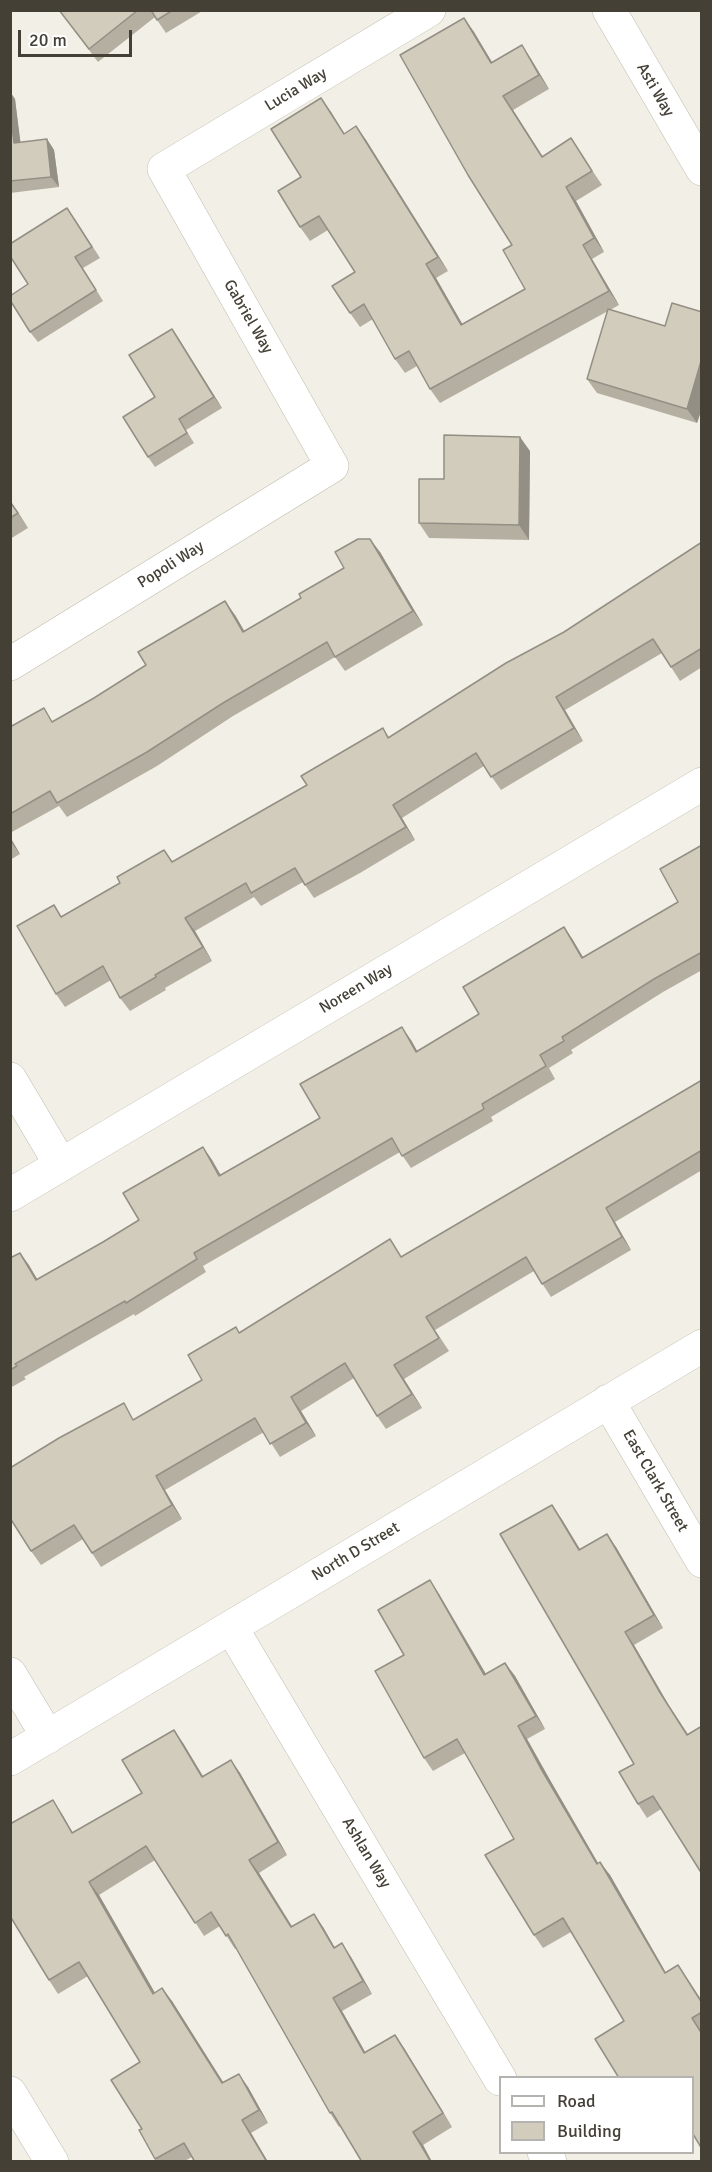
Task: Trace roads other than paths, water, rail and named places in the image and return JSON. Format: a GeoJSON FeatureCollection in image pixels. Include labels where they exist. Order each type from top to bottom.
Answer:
{"type":"FeatureCollection","features":[{"type":"Feature","properties":{"kind":"street","name":"Lucia Way"},"geometry":{"type":"LineString","coordinates":[[164,169],[429,10]]}},
{"type":"Feature","properties":{"kind":"street","name":"Asti Way"},"geometry":{"type":"LineString","coordinates":[[609,10],[702,169]]}},
{"type":"Feature","properties":{"kind":"street","name":"Gabriel Way"},"geometry":{"type":"LineString","coordinates":[[164,169],[332,466]]}},
{"type":"Feature","properties":{"kind":"street","name":"Popoli Way"},"geometry":{"type":"LineString","coordinates":[[10,664],[332,466]]}},
{"type":"Feature","properties":{"kind":"street","name":"Noreen Way"},"geometry":{"type":"LineString","coordinates":[[10,1195],[702,784]]}},
{"type":"Feature","properties":{"kind":"street"},"geometry":{"type":"LineString","coordinates":[[10,1079],[61,1165]]}},
{"type":"Feature","properties":{"kind":"street","name":"North D Street"},"geometry":{"type":"LineString","coordinates":[[10,1759],[702,1346]]}},
{"type":"Feature","properties":{"kind":"street","name":"East Clark Street"},"geometry":{"type":"LineString","coordinates":[[608,1401],[700,1555]]}},
{"type":"Feature","properties":{"kind":"street","name":"Ashlan Way"},"geometry":{"type":"LineString","coordinates":[[231,1627],[499,2076]]}},
{"type":"Feature","properties":{"kind":"street"},"geometry":{"type":"LineString","coordinates":[[10,1674],[48,1737]]}},
{"type":"Feature","properties":{"kind":"street"},"geometry":{"type":"LineString","coordinates":[[13,2104],[52,2162]]}}]}
